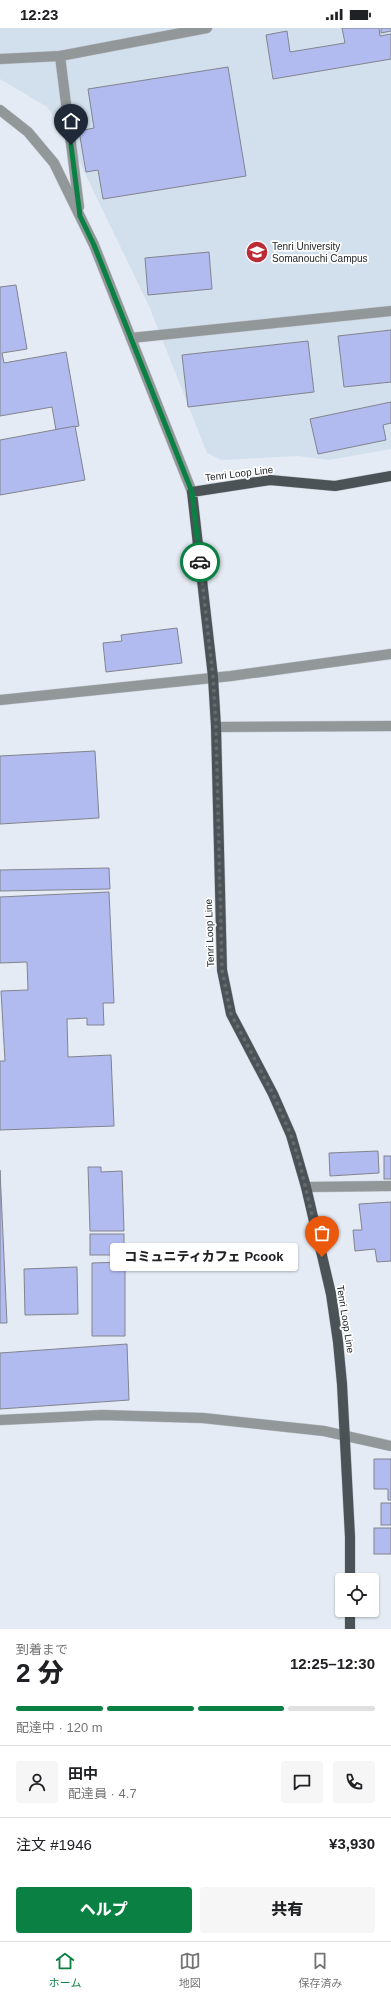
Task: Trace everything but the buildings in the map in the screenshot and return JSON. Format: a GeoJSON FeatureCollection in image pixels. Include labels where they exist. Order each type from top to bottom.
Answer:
{"type":"FeatureCollection","features":[{"type":"Feature","properties":{"kind":"main road","name":"Tenri Loop Line"},"geometry":{"type":"LineString","coordinates":[[350,1573],[350,1537],[338,1342],[331,1294],[300,1164],[282,1112],[231,1014],[222,970],[216,728],[213,677],[192,492],[270,480],[335,486],[391,476]]}},
{"type":"Feature","properties":{"kind":"main road"},"geometry":{"type":"LineString","coordinates":[[350,1617],[350,1629]]}},
{"type":"Feature","properties":{"kind":"street"},"geometry":{"type":"LineString","coordinates":[[0,59],[60,56],[207,28]]}},
{"type":"Feature","properties":{"kind":"street"},"geometry":{"type":"LineString","coordinates":[[60,56],[80,216]]}},
{"type":"Feature","properties":{"kind":"street"},"geometry":{"type":"LineString","coordinates":[[0,110],[28,132],[54,162],[94,245],[192,492]]}},
{"type":"Feature","properties":{"kind":"street"},"geometry":{"type":"LineString","coordinates":[[131,338],[391,311]]}},
{"type":"Feature","properties":{"kind":"street"},"geometry":{"type":"LineString","coordinates":[[0,700],[213,677],[391,654]]}},
{"type":"Feature","properties":{"kind":"street"},"geometry":{"type":"LineString","coordinates":[[216,728],[391,726]]}},
{"type":"Feature","properties":{"kind":"street"},"geometry":{"type":"LineString","coordinates":[[306,1188],[391,1186]]}},
{"type":"Feature","properties":{"kind":"street"},"geometry":{"type":"LineString","coordinates":[[0,1420],[102,1415],[203,1418],[324,1431],[391,1446]]}},
{"type":"Feature","properties":{"kind":"shaded area","name":"Tenri University Somanouchi Campus"},"geometry":{"type":"Polygon","coordinates":[[[0,28],[391,28],[391,449],[329,460],[298,456],[222,460],[207,453],[149,306],[65,132],[47,107],[0,79],[0,28]]]}},
{"type":"Feature","properties":{"kind":"way so far"},"geometry":{"type":"LineString","coordinates":[[200,562],[213,677],[216,728],[222,970],[231,1014],[282,1112],[291,1135],[300,1164],[322,1257]]}},
{"type":"Feature","properties":{"kind":"place","name":"Tenri University Somanouchi Campus"},"geometry":{"type":"Point","coordinates":[257,252]}},
{"type":"Feature","properties":{"kind":"place","name":"コミュニティカフェ Pcook"},"geometry":{"type":"Point","coordinates":[322,1257]}},
{"type":"Feature","properties":{"kind":"route"},"geometry":{"type":"LineString","coordinates":[[71,145],[80,216],[94,245],[192,492],[200,562]]}}]}
